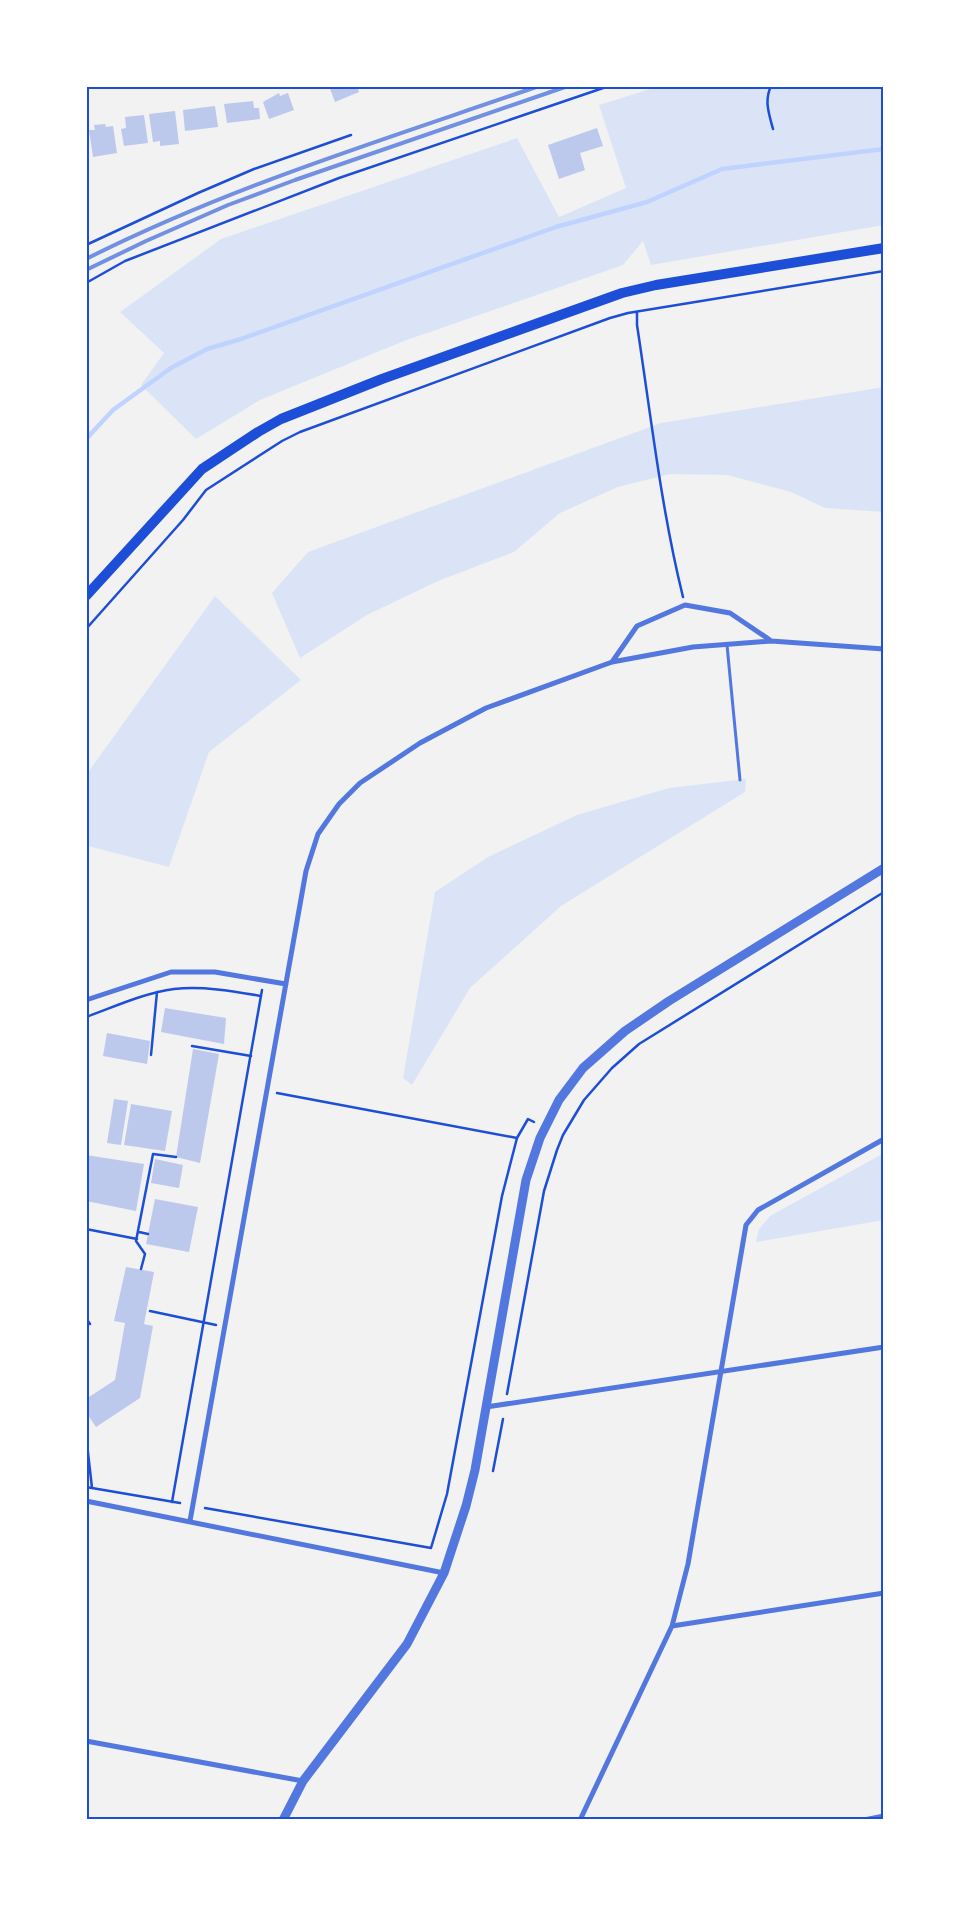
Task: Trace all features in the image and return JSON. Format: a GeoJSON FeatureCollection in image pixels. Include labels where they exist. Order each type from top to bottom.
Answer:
{"type":"FeatureCollection","features":[{"type":"Feature","properties":{"kind":"main road"},"geometry":{"type":"LineString","coordinates":[[86,596],[202,469],[281,419],[382,379],[622,293],[656,284],[884,248]]}},
{"type":"Feature","properties":{"kind":"street"},"geometry":{"type":"LineString","coordinates":[[612,662],[637,626],[686,605],[730,614],[771,641]]}},
{"type":"Feature","properties":{"kind":"street"},"geometry":{"type":"LineString","coordinates":[[190,1521],[306,871],[318,834],[339,804],[360,783],[420,742],[486,708],[612,662],[693,646],[771,641],[884,649]]}},
{"type":"Feature","properties":{"kind":"street"},"geometry":{"type":"LineString","coordinates":[[282,1820],[303,1781],[407,1644],[444,1574],[466,1506],[475,1470],[526,1180],[540,1138],[559,1100],[583,1068],[625,1031],[669,1001],[884,868]]}},
{"type":"Feature","properties":{"kind":"street"},"geometry":{"type":"LineString","coordinates":[[86,1000],[171,972],[214,972],[286,984]]}},
{"type":"Feature","properties":{"kind":"street"},"geometry":{"type":"LineString","coordinates":[[580,1820],[672,1626],[688,1564],[746,1226],[758,1210],[884,1140]]}},
{"type":"Feature","properties":{"kind":"street"},"geometry":{"type":"LineString","coordinates":[[486,1407],[884,1346]]}},
{"type":"Feature","properties":{"kind":"street"},"geometry":{"type":"LineString","coordinates":[[86,1501],[444,1574]]}},
{"type":"Feature","properties":{"kind":"street"},"geometry":{"type":"LineString","coordinates":[[672,1626],[884,1592]]}},
{"type":"Feature","properties":{"kind":"street"},"geometry":{"type":"LineString","coordinates":[[86,1740],[303,1781]]}},
{"type":"Feature","properties":{"kind":"street"},"geometry":{"type":"LineString","coordinates":[[864,1820],[884,1816]]}},
{"type":"Feature","properties":{"kind":"lane"},"geometry":{"type":"LineString","coordinates":[[727,644],[740,780]]}},
{"type":"Feature","properties":{"kind":"path"},"geometry":{"type":"LineString","coordinates":[[86,282],[125,261],[340,178],[609,86]]}},
{"type":"Feature","properties":{"kind":"path"},"geometry":{"type":"LineString","coordinates":[[771,86],[768,94],[768,108],[773,129]]}},
{"type":"Feature","properties":{"kind":"path"},"geometry":{"type":"LineString","coordinates":[[86,245],[238,176],[351,135]]}},
{"type":"Feature","properties":{"kind":"path"},"geometry":{"type":"LineString","coordinates":[[86,629],[183,520],[206,490],[282,441],[365,408],[610,318],[884,271]]}},
{"type":"Feature","properties":{"kind":"path"},"geometry":{"type":"LineString","coordinates":[[637,312],[637,325],[674,559],[686,605]]}},
{"type":"Feature","properties":{"kind":"path"},"geometry":{"type":"LineString","coordinates":[[507,1394],[544,1191],[563,1135],[584,1100],[612,1068],[639,1044],[884,892]]}},
{"type":"Feature","properties":{"kind":"path"},"geometry":{"type":"LineString","coordinates":[[86,1017],[157,992],[174,989],[204,988],[261,996]]}},
{"type":"Feature","properties":{"kind":"path"},"geometry":{"type":"LineString","coordinates":[[172,1502],[262,990]]}},
{"type":"Feature","properties":{"kind":"path"},"geometry":{"type":"LineString","coordinates":[[152,1055],[157,992]]}},
{"type":"Feature","properties":{"kind":"path"},"geometry":{"type":"LineString","coordinates":[[192,1046],[251,1056]]}},
{"type":"Feature","properties":{"kind":"path"},"geometry":{"type":"LineString","coordinates":[[266,1091],[517,1138]]}},
{"type":"Feature","properties":{"kind":"path"},"geometry":{"type":"LineString","coordinates":[[205,1508],[431,1548],[448,1494],[502,1196],[517,1138],[528,1119],[536,1122]]}},
{"type":"Feature","properties":{"kind":"path"},"geometry":{"type":"LineString","coordinates":[[556,1132],[563,1135]]}},
{"type":"Feature","properties":{"kind":"path"},"geometry":{"type":"LineString","coordinates":[[140,1270],[145,1254],[137,1239],[153,1154],[176,1157]]}},
{"type":"Feature","properties":{"kind":"path"},"geometry":{"type":"LineString","coordinates":[[86,1236],[87,1229],[137,1239]]}},
{"type":"Feature","properties":{"kind":"path"},"geometry":{"type":"LineString","coordinates":[[139,1232],[148,1234]]}},
{"type":"Feature","properties":{"kind":"path"},"geometry":{"type":"LineString","coordinates":[[150,1311],[214,1325]]}},
{"type":"Feature","properties":{"kind":"path"},"geometry":{"type":"LineString","coordinates":[[86,1318],[90,1324]]}},
{"type":"Feature","properties":{"kind":"path"},"geometry":{"type":"LineString","coordinates":[[493,1471],[503,1419]]}},
{"type":"Feature","properties":{"kind":"path"},"geometry":{"type":"LineString","coordinates":[[86,1435],[92,1488]]}},
{"type":"Feature","properties":{"kind":"path"},"geometry":{"type":"LineString","coordinates":[[86,1487],[180,1503]]}},
{"type":"Feature","properties":{"kind":"shaded area"},"geometry":{"type":"Polygon","coordinates":[[[660,86],[884,86],[884,225],[651,265],[643,241],[623,265],[404,341],[260,400],[196,439],[141,385],[164,353],[120,312],[221,239],[517,138],[559,217],[626,188],[599,105],[660,86]]]}},
{"type":"Feature","properties":{"kind":"shaded area"},"geometry":{"type":"Polygon","coordinates":[[[884,387],[884,512],[825,508],[791,492],[727,475],[670,474],[618,487],[560,513],[514,552],[438,581],[367,615],[300,658],[272,593],[308,552],[661,423],[884,387]]]}},
{"type":"Feature","properties":{"kind":"shaded area"},"geometry":{"type":"Polygon","coordinates":[[[215,596],[301,680],[209,752],[169,867],[88,846],[86,844],[86,775],[215,596]]]}},
{"type":"Feature","properties":{"kind":"shaded area"},"geometry":{"type":"Polygon","coordinates":[[[746,779],[745,792],[561,906],[470,988],[412,1085],[403,1078],[435,892],[488,857],[577,815],[669,788],[746,779]]]}},
{"type":"Feature","properties":{"kind":"shaded area"},"geometry":{"type":"Polygon","coordinates":[[[884,1153],[884,1220],[756,1242],[759,1229],[770,1216],[884,1153]]]}},
{"type":"Feature","properties":{"kind":"building"},"geometry":{"type":"Polygon","coordinates":[[[329,86],[357,86],[359,92],[335,102],[329,86]]]}},
{"type":"Feature","properties":{"kind":"building"},"geometry":{"type":"Polygon","coordinates":[[[279,93],[280,96],[288,93],[294,110],[269,119],[263,102],[279,93]]]}},
{"type":"Feature","properties":{"kind":"building"},"geometry":{"type":"Polygon","coordinates":[[[253,101],[254,108],[259,108],[260,119],[227,123],[224,104],[253,101]]]}},
{"type":"Feature","properties":{"kind":"building"},"geometry":{"type":"Polygon","coordinates":[[[215,106],[218,127],[185,131],[183,110],[215,106]]]}},
{"type":"Feature","properties":{"kind":"building"},"geometry":{"type":"Polygon","coordinates":[[[175,111],[179,144],[160,146],[160,141],[153,142],[149,114],[175,111]]]}},
{"type":"Feature","properties":{"kind":"building"},"geometry":{"type":"Polygon","coordinates":[[[144,115],[148,143],[124,146],[121,129],[126,128],[125,117],[144,115]]]}},
{"type":"Feature","properties":{"kind":"building"},"geometry":{"type":"Polygon","coordinates":[[[105,124],[106,127],[113,126],[117,153],[93,157],[89,130],[95,130],[94,125],[105,124]]]}},
{"type":"Feature","properties":{"kind":"building"},"geometry":{"type":"Polygon","coordinates":[[[597,128],[603,146],[580,153],[585,170],[559,179],[548,145],[597,128]]]}},
{"type":"Feature","properties":{"kind":"building"},"geometry":{"type":"Polygon","coordinates":[[[165,1008],[226,1018],[224,1044],[161,1032],[165,1008]]]}},
{"type":"Feature","properties":{"kind":"building"},"geometry":{"type":"Polygon","coordinates":[[[107,1033],[150,1041],[147,1064],[103,1056],[107,1033]]]}},
{"type":"Feature","properties":{"kind":"building"},"geometry":{"type":"Polygon","coordinates":[[[193,1049],[219,1054],[200,1163],[176,1157],[193,1049]]]}},
{"type":"Feature","properties":{"kind":"building"},"geometry":{"type":"Polygon","coordinates":[[[114,1099],[128,1101],[121,1145],[107,1143],[114,1099]]]}},
{"type":"Feature","properties":{"kind":"building"},"geometry":{"type":"Polygon","coordinates":[[[131,1104],[172,1111],[165,1151],[124,1145],[131,1104]]]}},
{"type":"Feature","properties":{"kind":"building"},"geometry":{"type":"Polygon","coordinates":[[[86,1155],[144,1164],[136,1211],[86,1201],[86,1155]]]}},
{"type":"Feature","properties":{"kind":"building"},"geometry":{"type":"Polygon","coordinates":[[[155,1159],[183,1165],[179,1188],[151,1183],[155,1159]]]}},
{"type":"Feature","properties":{"kind":"building"},"geometry":{"type":"Polygon","coordinates":[[[155,1199],[198,1207],[189,1252],[146,1244],[155,1199]]]}},
{"type":"Feature","properties":{"kind":"building"},"geometry":{"type":"Polygon","coordinates":[[[126,1267],[154,1272],[144,1324],[153,1326],[140,1398],[96,1427],[86,1412],[86,1399],[115,1380],[125,1323],[114,1321],[126,1267]]]}},
{"type":"Feature","properties":{"kind":"waterway"},"geometry":{"type":"LineString","coordinates":[[86,439],[113,410],[171,368],[207,349],[241,339],[556,227],[647,202],[722,169],[884,149]]}},
{"type":"Feature","properties":{"kind":"railway"},"geometry":{"type":"LineString","coordinates":[[86,259],[141,233],[253,186],[539,86]]}},
{"type":"Feature","properties":{"kind":"railway"},"geometry":{"type":"LineString","coordinates":[[86,270],[228,205],[568,86]]}}]}
